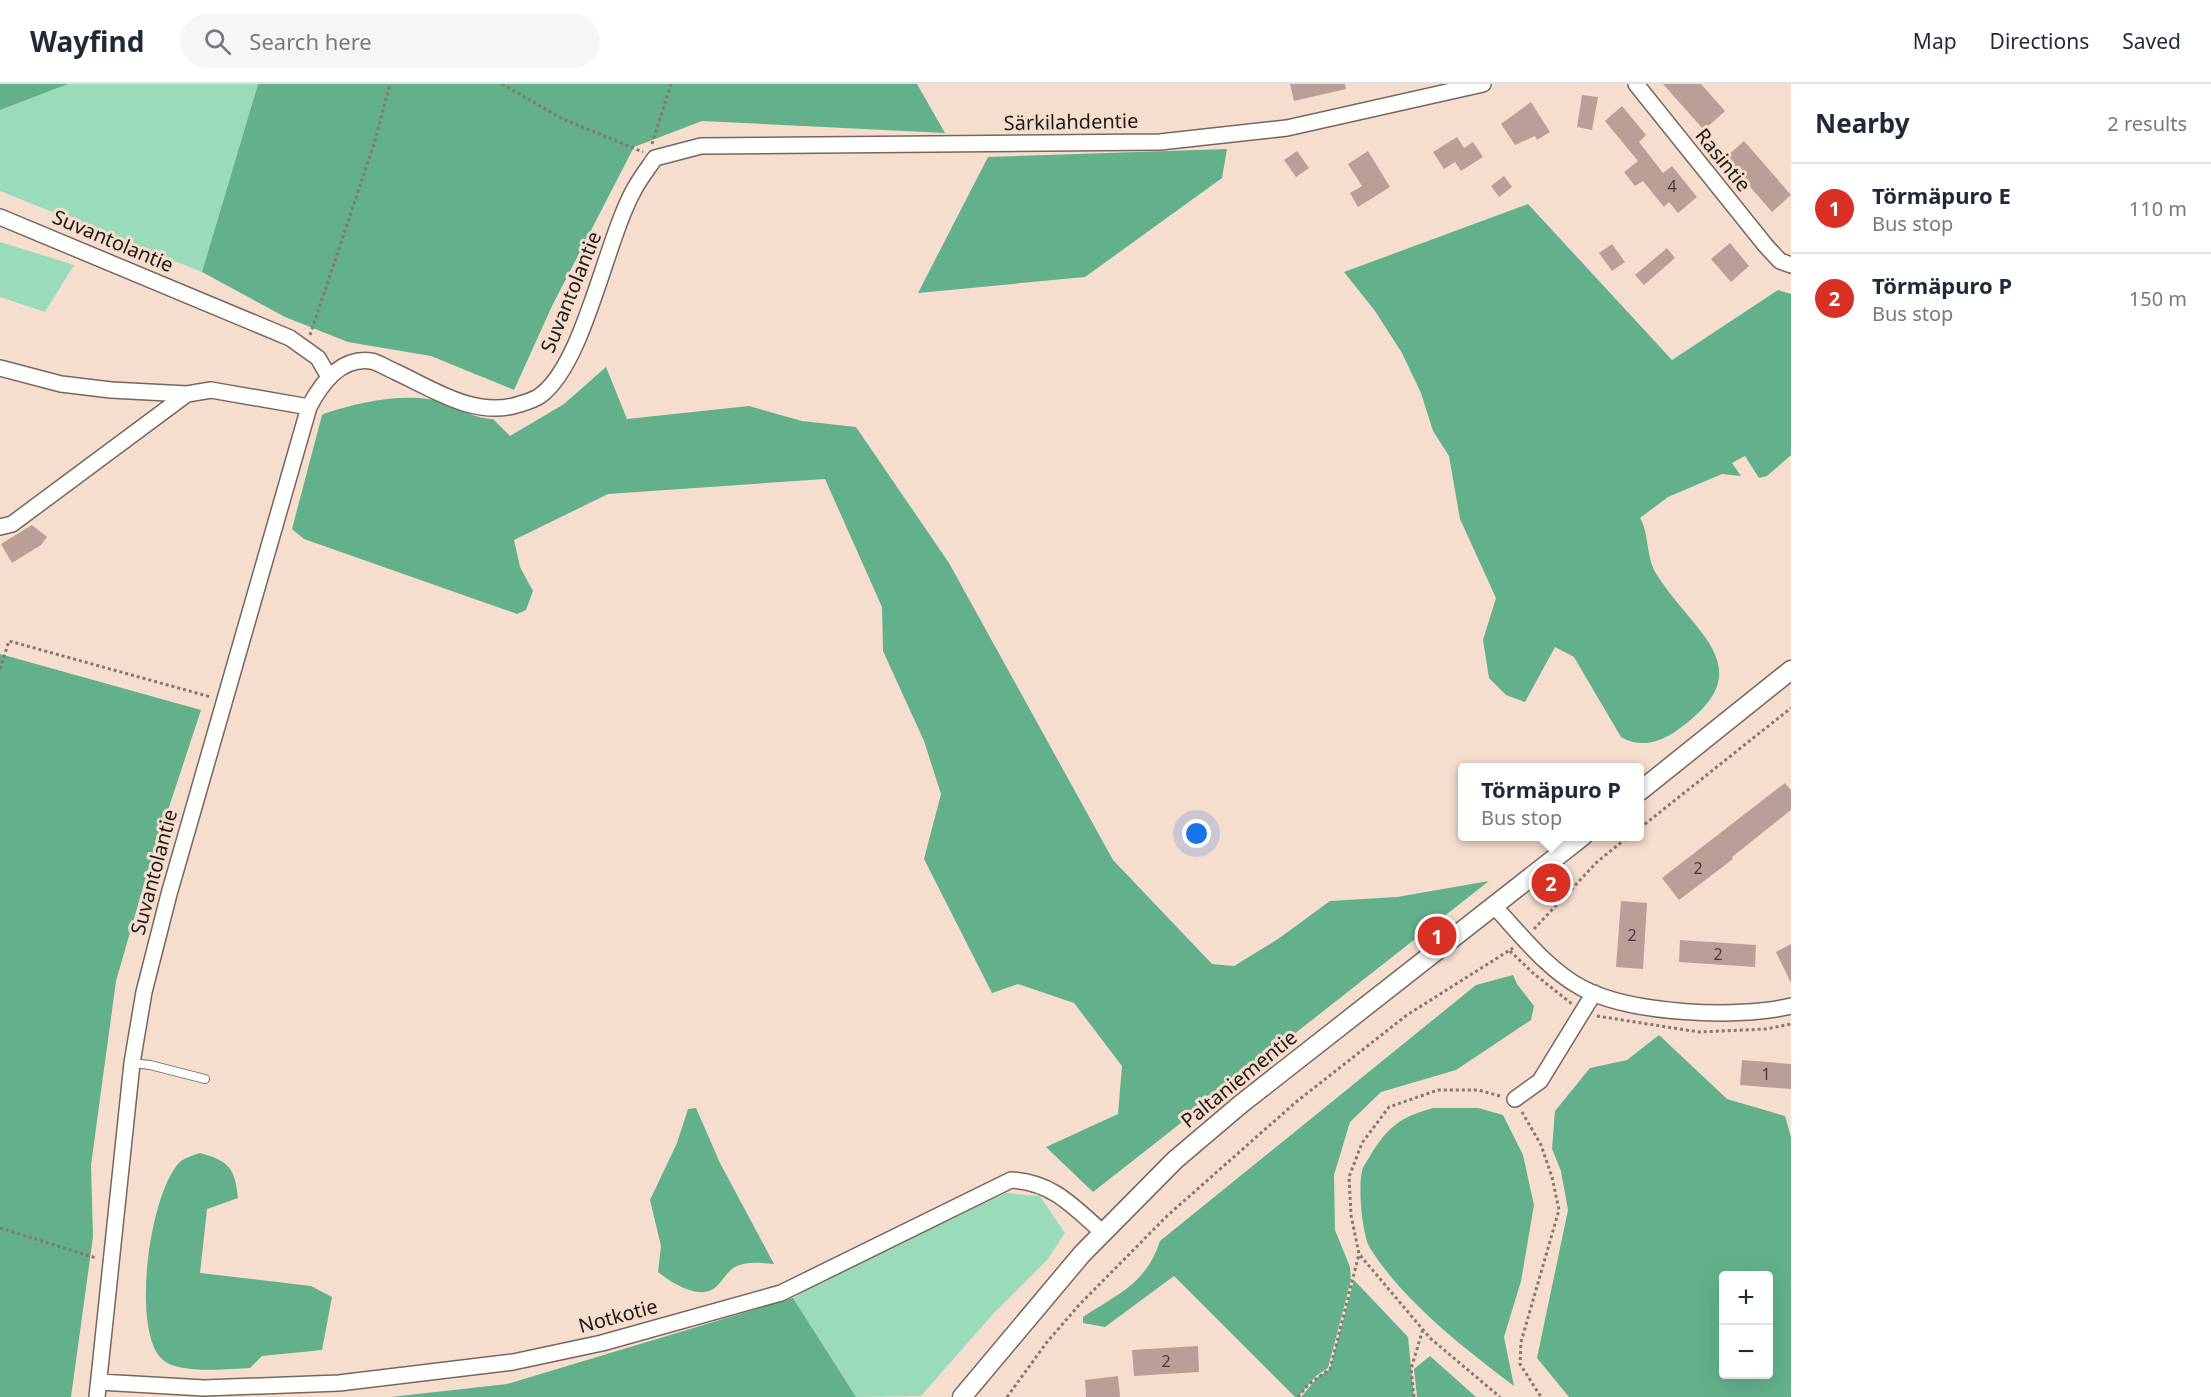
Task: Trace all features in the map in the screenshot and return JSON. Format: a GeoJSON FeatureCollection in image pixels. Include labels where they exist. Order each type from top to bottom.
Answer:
{"type":"FeatureCollection","features":[{"type":"Feature","properties":{"kind":"street","name":"Särkilahdentie"},"geometry":{"type":"LineString","coordinates":[[656,158],[701,146],[1160,142],[1204,139],[1287,128],[1483,84]]}},
{"type":"Feature","properties":{"kind":"street","name":"Rasintie"},"geometry":{"type":"LineString","coordinates":[[1636,84],[1785,263]]}},
{"type":"Feature","properties":{"kind":"street","name":"Suvantolantie"},"geometry":{"type":"LineString","coordinates":[[98,1389],[132,1063],[144,992],[309,407],[320,385],[343,366],[371,361],[462,403],[491,409],[519,405],[542,395],[561,371],[577,339],[634,189],[656,158]]}},
{"type":"Feature","properties":{"kind":"street","name":"Suvantolantie"},"geometry":{"type":"LineString","coordinates":[[0,217],[290,338],[318,358],[329,377]]}},
{"type":"Feature","properties":{"kind":"street"},"geometry":{"type":"LineString","coordinates":[[0,368],[61,384],[111,390],[187,394],[211,390],[309,407]]}},
{"type":"Feature","properties":{"kind":"street"},"geometry":{"type":"LineString","coordinates":[[0,527],[12,524],[187,394]]}},
{"type":"Feature","properties":{"kind":"street"},"geometry":{"type":"LineString","coordinates":[[1644,788],[1791,670]]}},
{"type":"Feature","properties":{"kind":"street","name":"Paltaniementie"},"geometry":{"type":"LineString","coordinates":[[962,1397],[1035,1307],[1102,1232],[1175,1160],[1241,1104],[1578,841]]}},
{"type":"Feature","properties":{"kind":"street"},"geometry":{"type":"LineString","coordinates":[[1495,907],[1524,939],[1568,979],[1594,993],[1649,1006],[1690,1011],[1750,1013],[1791,1006]]}},
{"type":"Feature","properties":{"kind":"street"},"geometry":{"type":"LineString","coordinates":[[1515,1100],[1540,1081],[1594,993]]}},
{"type":"Feature","properties":{"kind":"street","name":"Notkotie"},"geometry":{"type":"LineString","coordinates":[[98,1389],[339,1383],[513,1362],[602,1343],[781,1293],[1011,1180],[1044,1185],[1064,1198],[1102,1232]]}},
{"type":"Feature","properties":{"kind":"street"},"geometry":{"type":"LineString","coordinates":[[339,1383],[346,1397]]}},
{"type":"Feature","properties":{"kind":"lane"},"geometry":{"type":"LineString","coordinates":[[132,1063],[150,1065],[205,1079]]}},
{"type":"Feature","properties":{"kind":"path"},"geometry":{"type":"LineString","coordinates":[[303,347],[310,334],[374,144],[390,84]]}},
{"type":"Feature","properties":{"kind":"path"},"geometry":{"type":"LineString","coordinates":[[502,84],[563,119],[609,136],[656,158]]}},
{"type":"Feature","properties":{"kind":"path"},"geometry":{"type":"LineString","coordinates":[[656,158],[652,145],[671,84]]}},
{"type":"Feature","properties":{"kind":"path"},"geometry":{"type":"LineString","coordinates":[[0,669],[9,640],[225,700]]}},
{"type":"Feature","properties":{"kind":"path"},"geometry":{"type":"LineString","coordinates":[[1644,825],[1791,708]]}},
{"type":"Feature","properties":{"kind":"path"},"geometry":{"type":"LineString","coordinates":[[1007,1397],[1047,1342],[1079,1305],[1167,1216],[1296,1102],[1407,1015],[1524,939],[1597,862],[1624,841]]}},
{"type":"Feature","properties":{"kind":"path"},"geometry":{"type":"LineString","coordinates":[[1298,1397],[1308,1385],[1330,1369],[1359,1254],[1351,1215],[1349,1177],[1362,1143],[1389,1107],[1438,1090],[1478,1090],[1515,1100],[1541,1145],[1552,1177],[1559,1210],[1521,1342],[1521,1364],[1541,1397]]}},
{"type":"Feature","properties":{"kind":"path"},"geometry":{"type":"LineString","coordinates":[[0,1228],[110,1263]]}},
{"type":"Feature","properties":{"kind":"path"},"geometry":{"type":"LineString","coordinates":[[1359,1254],[1423,1329],[1500,1397]]}},
{"type":"Feature","properties":{"kind":"path"},"geometry":{"type":"LineString","coordinates":[[1414,1397],[1411,1369],[1423,1329]]}},
{"type":"Feature","properties":{"kind":"green space"},"geometry":{"type":"Polygon","coordinates":[[[0,84],[68,84],[0,110],[0,84]]]}},
{"type":"Feature","properties":{"kind":"green space"},"geometry":{"type":"Polygon","coordinates":[[[68,84],[258,84],[202,272],[0,191],[0,110],[68,84]]]}},
{"type":"Feature","properties":{"kind":"green space"},"geometry":{"type":"Polygon","coordinates":[[[258,84],[917,84],[945,133],[702,121],[634,147],[552,306],[514,390],[431,356],[348,342],[285,317],[202,272],[258,84]]]}},
{"type":"Feature","properties":{"kind":"green space"},"geometry":{"type":"Polygon","coordinates":[[[1227,149],[1222,178],[1085,277],[918,293],[988,157],[1227,149]]]}},
{"type":"Feature","properties":{"kind":"green space"},"geometry":{"type":"Polygon","coordinates":[[[1528,204],[1672,360],[1778,290],[1791,294],[1791,455],[1767,476],[1759,478],[1745,456],[1732,463],[1741,476],[1722,474],[1668,497],[1640,518],[1653,568],[1703,634],[1714,652],[1719,670],[1716,689],[1702,709],[1676,731],[1663,739],[1649,743],[1635,742],[1621,737],[1574,657],[1555,647],[1525,702],[1506,695],[1489,678],[1483,640],[1496,598],[1460,519],[1449,456],[1433,431],[1421,393],[1402,353],[1375,311],[1344,272],[1528,204]]]}},
{"type":"Feature","properties":{"kind":"green space"},"geometry":{"type":"Polygon","coordinates":[[[0,242],[74,265],[45,312],[0,297],[0,242]]]}},
{"type":"Feature","properties":{"kind":"green space"},"geometry":{"type":"Polygon","coordinates":[[[606,367],[627,419],[749,406],[802,421],[856,427],[949,563],[1113,860],[1212,964],[1234,966],[1278,939],[1330,901],[1397,897],[1489,881],[1093,1192],[1046,1147],[1118,1114],[1122,1066],[1074,1003],[1018,984],[992,993],[924,859],[941,794],[924,741],[883,651],[882,607],[825,479],[608,494],[514,540],[520,567],[533,591],[526,610],[517,614],[304,539],[292,529],[322,415],[354,405],[385,399],[416,398],[445,403],[474,416],[493,419],[510,436],[564,404],[606,367]]]}},
{"type":"Feature","properties":{"kind":"green space"},"geometry":{"type":"Polygon","coordinates":[[[0,654],[201,710],[146,877],[116,981],[91,1165],[93,1237],[71,1397],[0,1397],[0,654]]]}},
{"type":"Feature","properties":{"kind":"green space"},"geometry":{"type":"Polygon","coordinates":[[[1513,975],[1534,1006],[1531,1020],[1456,1070],[1381,1092],[1350,1122],[1334,1175],[1335,1230],[1350,1267],[1351,1280],[1328,1368],[1316,1376],[1298,1397],[1295,1397],[1174,1276],[1105,1327],[1083,1323],[1083,1317],[1139,1278],[1154,1256],[1160,1241],[1476,985],[1513,975]]]}},
{"type":"Feature","properties":{"kind":"green space"},"geometry":{"type":"Polygon","coordinates":[[[1659,1035],[1727,1099],[1785,1116],[1791,1137],[1791,1397],[1569,1397],[1537,1358],[1568,1210],[1561,1171],[1552,1149],[1555,1111],[1590,1068],[1627,1060],[1659,1035]]]}},
{"type":"Feature","properties":{"kind":"green space"},"geometry":{"type":"Polygon","coordinates":[[[696,1108],[720,1163],[774,1264],[741,1264],[728,1273],[717,1286],[703,1292],[687,1289],[658,1272],[661,1246],[650,1200],[677,1143],[688,1109],[696,1108]]]}},
{"type":"Feature","properties":{"kind":"green space"},"geometry":{"type":"Polygon","coordinates":[[[1433,1108],[1478,1108],[1503,1115],[1523,1155],[1534,1205],[1521,1281],[1504,1337],[1514,1386],[1455,1340],[1417,1305],[1384,1268],[1367,1242],[1361,1199],[1363,1167],[1383,1137],[1396,1124],[1412,1115],[1433,1108]]]}},
{"type":"Feature","properties":{"kind":"green space"},"geometry":{"type":"Polygon","coordinates":[[[200,1153],[218,1159],[229,1167],[235,1179],[238,1198],[207,1209],[200,1273],[311,1286],[332,1297],[322,1350],[262,1356],[250,1368],[190,1369],[178,1367],[161,1358],[152,1342],[147,1318],[148,1259],[153,1229],[160,1200],[169,1177],[180,1162],[200,1153]]]}},
{"type":"Feature","properties":{"kind":"green space"},"geometry":{"type":"Polygon","coordinates":[[[1006,1193],[1040,1196],[1065,1233],[1047,1260],[993,1314],[921,1396],[856,1397],[793,1298],[832,1275],[1006,1193]]]}},
{"type":"Feature","properties":{"kind":"green space"},"geometry":{"type":"Polygon","coordinates":[[[1354,1280],[1408,1337],[1414,1397],[1301,1397],[1318,1377],[1330,1369],[1354,1280]]]}},
{"type":"Feature","properties":{"kind":"green space"},"geometry":{"type":"Polygon","coordinates":[[[793,1298],[856,1397],[391,1397],[507,1384],[793,1298]]]}},
{"type":"Feature","properties":{"kind":"green space"},"geometry":{"type":"Polygon","coordinates":[[[1430,1356],[1476,1397],[1417,1397],[1414,1369],[1430,1356]]]}},
{"type":"Feature","properties":{"kind":"building"},"geometry":{"type":"Polygon","coordinates":[[[1290,84],[1345,84],[1346,89],[1294,101],[1290,84]]]}},
{"type":"Feature","properties":{"kind":"building"},"geometry":{"type":"Polygon","coordinates":[[[1663,84],[1701,84],[1725,111],[1704,130],[1663,84]]]}},
{"type":"Feature","properties":{"kind":"building"},"geometry":{"type":"Polygon","coordinates":[[[1582,95],[1598,97],[1592,130],[1577,127],[1582,95]]]}},
{"type":"Feature","properties":{"kind":"building"},"geometry":{"type":"Polygon","coordinates":[[[1531,102],[1550,132],[1537,140],[1535,136],[1515,145],[1501,124],[1531,102]]]}},
{"type":"Feature","properties":{"kind":"building"},"geometry":{"type":"Polygon","coordinates":[[[1622,106],[1646,135],[1639,142],[1663,173],[1672,166],[1697,197],[1678,213],[1669,202],[1664,207],[1643,181],[1635,186],[1624,172],[1638,161],[1605,121],[1622,106]]]}},
{"type":"Feature","properties":{"kind":"building"},"geometry":{"type":"Polygon","coordinates":[[[1457,137],[1464,148],[1473,142],[1483,157],[1461,171],[1455,162],[1444,169],[1433,152],[1457,137]]]}},
{"type":"Feature","properties":{"kind":"building"},"geometry":{"type":"Polygon","coordinates":[[[1744,141],[1791,195],[1772,212],[1725,158],[1744,141]]]}},
{"type":"Feature","properties":{"kind":"building"},"geometry":{"type":"Polygon","coordinates":[[[1297,151],[1309,168],[1296,177],[1284,160],[1297,151]]]}},
{"type":"Feature","properties":{"kind":"building"},"geometry":{"type":"Polygon","coordinates":[[[1368,151],[1390,187],[1358,207],[1350,193],[1362,186],[1348,164],[1368,151]]]}},
{"type":"Feature","properties":{"kind":"building"},"geometry":{"type":"Polygon","coordinates":[[[1504,176],[1512,187],[1499,197],[1491,186],[1504,176]]]}},
{"type":"Feature","properties":{"kind":"building"},"geometry":{"type":"Polygon","coordinates":[[[1730,243],[1749,266],[1731,282],[1711,259],[1730,243]]]}},
{"type":"Feature","properties":{"kind":"building"},"geometry":{"type":"Polygon","coordinates":[[[1612,244],[1625,262],[1612,271],[1599,253],[1612,244]]]}},
{"type":"Feature","properties":{"kind":"building"},"geometry":{"type":"Polygon","coordinates":[[[1667,248],[1675,258],[1644,285],[1635,275],[1667,248]]]}},
{"type":"Feature","properties":{"kind":"building"},"geometry":{"type":"Polygon","coordinates":[[[32,525],[47,537],[41,545],[12,563],[1,544],[32,525]]]}},
{"type":"Feature","properties":{"kind":"building"},"geometry":{"type":"Polygon","coordinates":[[[1785,783],[1791,790],[1791,810],[1732,857],[1733,859],[1679,900],[1662,878],[1785,783]]]}},
{"type":"Feature","properties":{"kind":"building"},"geometry":{"type":"Polygon","coordinates":[[[1621,901],[1647,903],[1643,969],[1616,967],[1621,901]]]}},
{"type":"Feature","properties":{"kind":"building"},"geometry":{"type":"Polygon","coordinates":[[[1680,940],[1756,945],[1755,967],[1679,962],[1680,940]]]}},
{"type":"Feature","properties":{"kind":"building"},"geometry":{"type":"Polygon","coordinates":[[[1791,944],[1791,983],[1776,952],[1791,944]]]}},
{"type":"Feature","properties":{"kind":"building"},"geometry":{"type":"Polygon","coordinates":[[[1742,1060],[1791,1064],[1791,1089],[1740,1085],[1742,1060]]]}},
{"type":"Feature","properties":{"kind":"building"},"geometry":{"type":"Polygon","coordinates":[[[1198,1346],[1199,1372],[1134,1376],[1132,1350],[1198,1346]]]}},
{"type":"Feature","properties":{"kind":"building"},"geometry":{"type":"Polygon","coordinates":[[[1118,1376],[1120,1397],[1086,1397],[1085,1380],[1118,1376]]]}},
{"type":"Feature","properties":{"kind":"place","name":"Törmäpuro P"},"geometry":{"type":"Point","coordinates":[1551,883]}},
{"type":"Feature","properties":{"kind":"place","name":"Törmäpuro E"},"geometry":{"type":"Point","coordinates":[1437,936]}}]}
